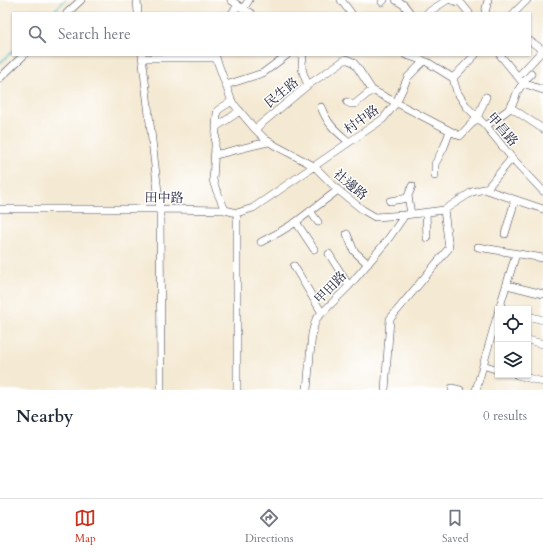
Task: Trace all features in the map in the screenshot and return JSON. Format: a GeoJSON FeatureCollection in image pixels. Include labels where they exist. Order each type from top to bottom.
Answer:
{"type":"FeatureCollection","features":[{"type":"Feature","properties":{"kind":"street"},"geometry":{"type":"LineString","coordinates":[[68,12],[81,0]]}},
{"type":"Feature","properties":{"kind":"street"},"geometry":{"type":"LineString","coordinates":[[137,0],[138,12]]}},
{"type":"Feature","properties":{"kind":"street"},"geometry":{"type":"LineString","coordinates":[[231,0],[240,8],[249,12]]}},
{"type":"Feature","properties":{"kind":"street"},"geometry":{"type":"LineString","coordinates":[[234,12],[249,0]]}},
{"type":"Feature","properties":{"kind":"street"},"geometry":{"type":"LineString","coordinates":[[341,0],[350,12]]}},
{"type":"Feature","properties":{"kind":"street"},"geometry":{"type":"LineString","coordinates":[[396,0],[404,5],[409,12]]}},
{"type":"Feature","properties":{"kind":"street"},"geometry":{"type":"LineString","coordinates":[[429,12],[447,0]]}},
{"type":"Feature","properties":{"kind":"street"},"geometry":{"type":"LineString","coordinates":[[451,0],[461,3],[468,12]]}},
{"type":"Feature","properties":{"kind":"street"},"geometry":{"type":"LineString","coordinates":[[485,12],[488,0]]}},
{"type":"Feature","properties":{"kind":"street"},"geometry":{"type":"LineString","coordinates":[[515,12],[527,0]]}},
{"type":"Feature","properties":{"kind":"street"},"geometry":{"type":"LineString","coordinates":[[486,126],[510,107],[518,92],[520,80],[543,50],[531,42]]}},
{"type":"Feature","properties":{"kind":"street"},"geometry":{"type":"LineString","coordinates":[[0,78],[23,56]]}},
{"type":"Feature","properties":{"kind":"street"},"geometry":{"type":"LineString","coordinates":[[161,390],[160,209],[142,57],[215,56]]}},
{"type":"Feature","properties":{"kind":"street","name":"社邊路"},"geometry":{"type":"LineString","coordinates":[[215,56],[232,101],[255,129],[268,142],[314,166],[338,190],[362,210],[375,217],[408,215],[444,210],[472,192],[488,187],[512,158]]}},
{"type":"Feature","properties":{"kind":"street"},"geometry":{"type":"LineString","coordinates":[[226,85],[262,72],[286,56]]}},
{"type":"Feature","properties":{"kind":"street"},"geometry":{"type":"LineString","coordinates":[[302,56],[303,73],[308,85]]}},
{"type":"Feature","properties":{"kind":"street"},"geometry":{"type":"LineString","coordinates":[[410,56],[428,60],[453,78],[474,56]]}},
{"type":"Feature","properties":{"kind":"street"},"geometry":{"type":"LineString","coordinates":[[501,56],[520,80],[543,90]]}},
{"type":"Feature","properties":{"kind":"street","name":"民生路"},"geometry":{"type":"LineString","coordinates":[[255,129],[308,85],[346,59],[353,62],[372,90],[450,131]]}},
{"type":"Feature","properties":{"kind":"street","name":"村中路"},"geometry":{"type":"LineString","coordinates":[[314,166],[383,119],[395,103],[408,77],[428,60]]}},
{"type":"Feature","properties":{"kind":"street"},"geometry":{"type":"LineString","coordinates":[[520,80],[531,74]]}},
{"type":"Feature","properties":{"kind":"street","name":"甲昌路"},"geometry":{"type":"LineString","coordinates":[[453,78],[460,98],[543,191]]}},
{"type":"Feature","properties":{"kind":"street"},"geometry":{"type":"LineString","coordinates":[[347,102],[355,104],[372,90]]}},
{"type":"Feature","properties":{"kind":"street"},"geometry":{"type":"LineString","coordinates":[[436,176],[435,164],[450,131],[460,136],[477,118],[486,97]]}},
{"type":"Feature","properties":{"kind":"street"},"geometry":{"type":"LineString","coordinates":[[225,210],[213,180],[216,127],[218,110],[232,101]]}},
{"type":"Feature","properties":{"kind":"street"},"geometry":{"type":"LineString","coordinates":[[321,107],[331,126],[349,142]]}},
{"type":"Feature","properties":{"kind":"street"},"geometry":{"type":"LineString","coordinates":[[510,107],[543,129]]}},
{"type":"Feature","properties":{"kind":"street"},"geometry":{"type":"LineString","coordinates":[[216,127],[240,111]]}},
{"type":"Feature","properties":{"kind":"street"},"geometry":{"type":"LineString","coordinates":[[215,155],[268,142]]}},
{"type":"Feature","properties":{"kind":"street"},"geometry":{"type":"LineString","coordinates":[[237,390],[237,213],[253,208],[314,166]]}},
{"type":"Feature","properties":{"kind":"street"},"geometry":{"type":"LineString","coordinates":[[408,215],[408,192],[412,186]]}},
{"type":"Feature","properties":{"kind":"street"},"geometry":{"type":"LineString","coordinates":[[484,189],[543,209]]}},
{"type":"Feature","properties":{"kind":"street"},"geometry":{"type":"LineString","coordinates":[[261,242],[296,222],[338,190]]}},
{"type":"Feature","properties":{"kind":"street"},"geometry":{"type":"LineString","coordinates":[[390,201],[408,198]]}},
{"type":"Feature","properties":{"kind":"street"},"geometry":{"type":"LineString","coordinates":[[505,234],[515,200]]}},
{"type":"Feature","properties":{"kind":"street","name":"田中路"},"geometry":{"type":"LineString","coordinates":[[0,209],[225,210],[237,213]]}},
{"type":"Feature","properties":{"kind":"street"},"geometry":{"type":"LineString","coordinates":[[385,390],[390,319],[449,248],[444,210]]}},
{"type":"Feature","properties":{"kind":"street"},"geometry":{"type":"LineString","coordinates":[[310,211],[318,222]]}},
{"type":"Feature","properties":{"kind":"street"},"geometry":{"type":"LineString","coordinates":[[426,212],[427,238]]}},
{"type":"Feature","properties":{"kind":"street","name":"甲田路"},"geometry":{"type":"LineString","coordinates":[[307,390],[312,333],[316,319],[349,286],[408,215]]}},
{"type":"Feature","properties":{"kind":"street"},"geometry":{"type":"LineString","coordinates":[[296,222],[314,249]]}},
{"type":"Feature","properties":{"kind":"street"},"geometry":{"type":"LineString","coordinates":[[346,234],[354,251],[368,264]]}},
{"type":"Feature","properties":{"kind":"street"},"geometry":{"type":"LineString","coordinates":[[478,247],[543,258]]}},
{"type":"Feature","properties":{"kind":"street"},"geometry":{"type":"LineString","coordinates":[[329,254],[349,286]]}},
{"type":"Feature","properties":{"kind":"street"},"geometry":{"type":"LineString","coordinates":[[500,306],[516,254]]}},
{"type":"Feature","properties":{"kind":"street"},"geometry":{"type":"LineString","coordinates":[[294,266],[322,312]]}},
{"type":"Feature","properties":{"kind":"street"},"geometry":{"type":"LineString","coordinates":[[511,286],[543,294]]}},
{"type":"Feature","properties":{"kind":"street"},"geometry":{"type":"LineString","coordinates":[[531,317],[543,320]]}},
{"type":"Feature","properties":{"kind":"street"},"geometry":{"type":"LineString","coordinates":[[476,390],[495,324]]}},
{"type":"Feature","properties":{"kind":"street"},"geometry":{"type":"LineString","coordinates":[[531,341],[543,344]]}},
{"type":"Feature","properties":{"kind":"street"},"geometry":{"type":"LineString","coordinates":[[486,366],[495,369]]}},
{"type":"Feature","properties":{"kind":"street"},"geometry":{"type":"LineString","coordinates":[[528,378],[543,382]]}},
{"type":"Feature","properties":{"kind":"street"},"geometry":{"type":"LineString","coordinates":[[452,390],[452,388],[460,390]]}},
{"type":"Feature","properties":{"kind":"waterway"},"geometry":{"type":"LineString","coordinates":[[53,12],[65,0]]}},
{"type":"Feature","properties":{"kind":"waterway"},"geometry":{"type":"LineString","coordinates":[[0,63],[12,52]]}}]}
